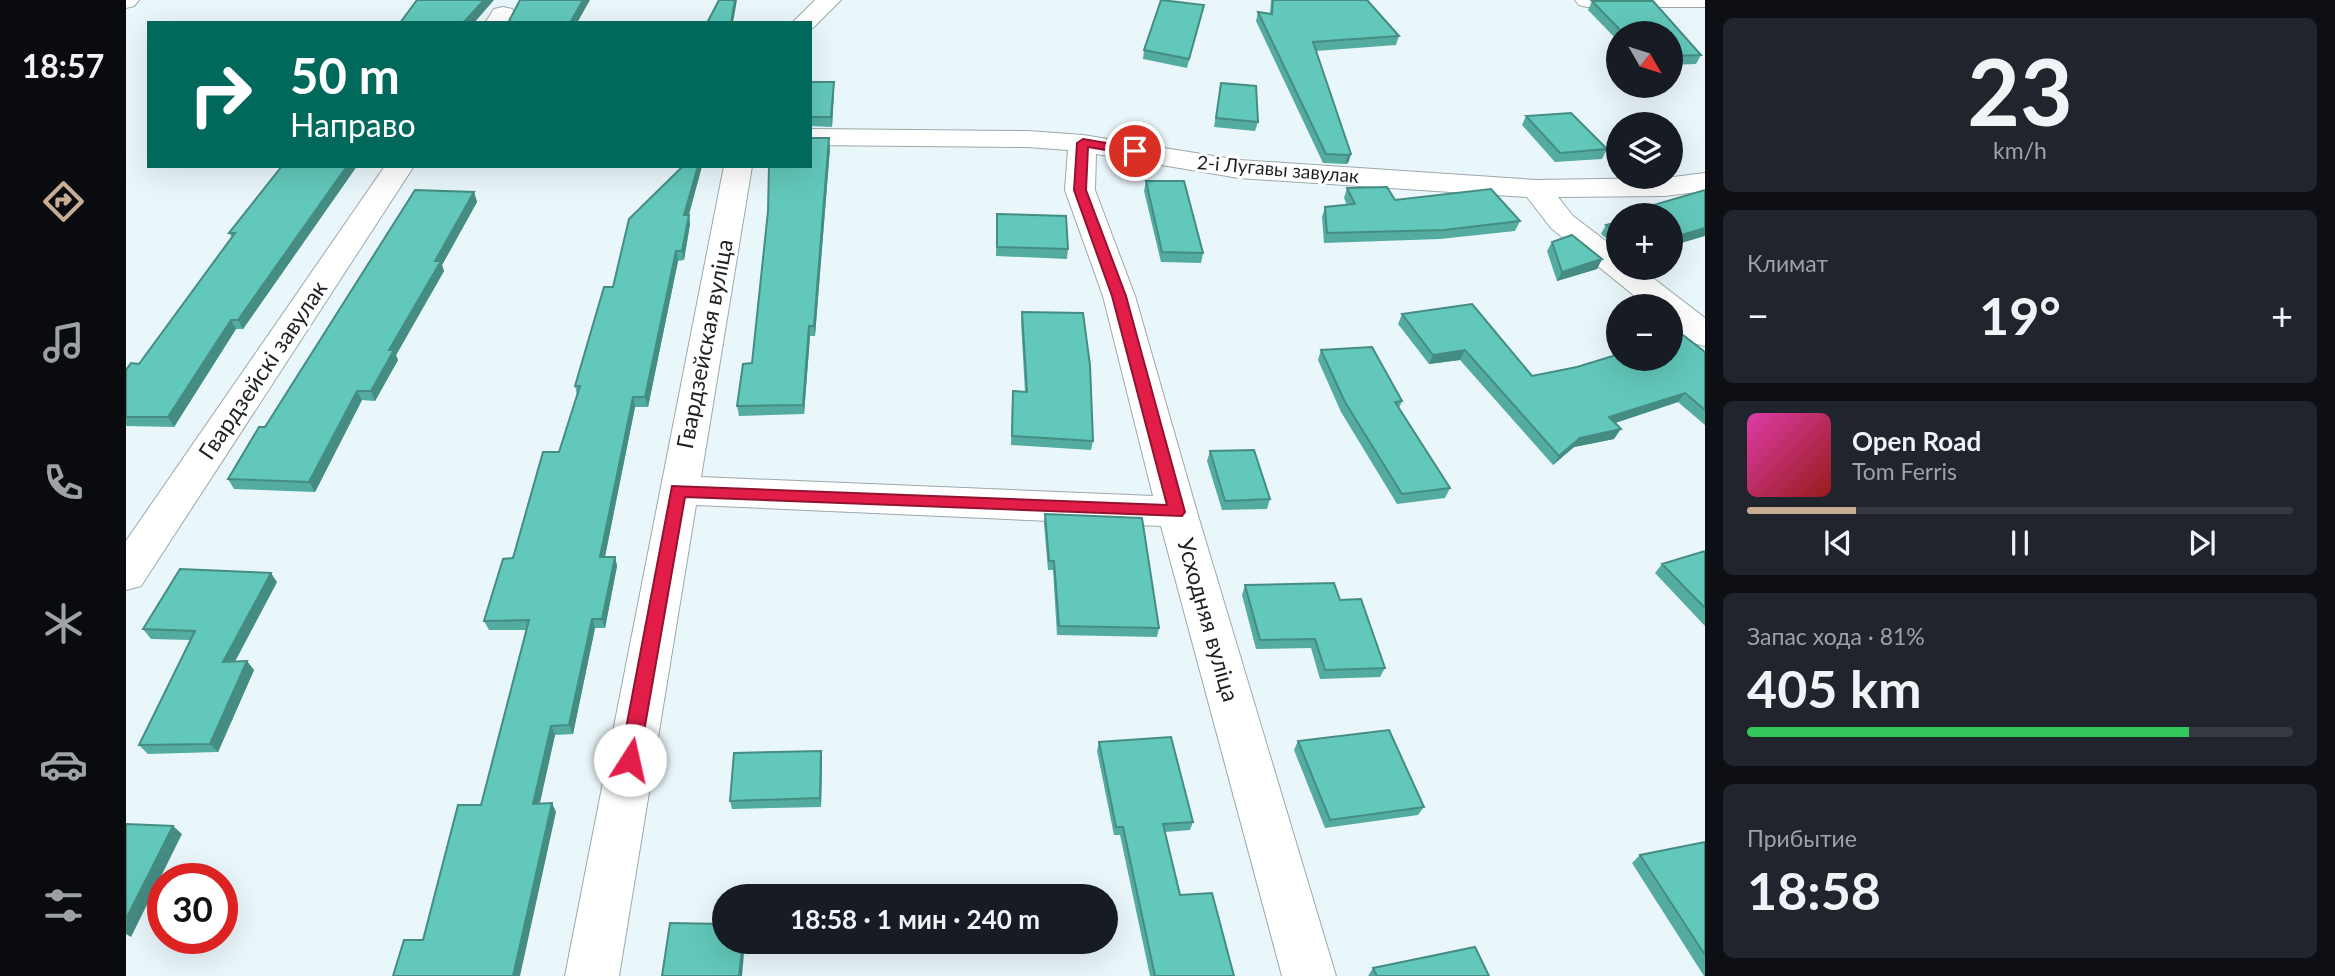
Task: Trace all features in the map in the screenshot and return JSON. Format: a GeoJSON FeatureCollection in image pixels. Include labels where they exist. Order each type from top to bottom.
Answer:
{"type":"FeatureCollection","features":[{"type":"Feature","properties":{"kind":"street"},"geometry":{"type":"LineString","coordinates":[[806,21],[829,0]]}},
{"type":"Feature","properties":{"kind":"street"},"geometry":{"type":"LineString","coordinates":[[1587,0],[1698,1],[1705,23]]}},
{"type":"Feature","properties":{"kind":"street","name":"2-і Лугавы завулак"},"geometry":{"type":"LineString","coordinates":[[812,137],[1028,139],[1083,143],[1239,169],[1536,189],[1665,187],[1705,182]]}},
{"type":"Feature","properties":{"kind":"street","name":"Усходняя вуліца"},"geometry":{"type":"LineString","coordinates":[[1083,143],[1080,190],[1119,296],[1177,512],[1309,976]]}},
{"type":"Feature","properties":{"kind":"street","name":"Гвардзейскі завулак"},"geometry":{"type":"LineString","coordinates":[[126,574],[399,168]]}},
{"type":"Feature","properties":{"kind":"street","name":"Гвардзейская вуліца"},"geometry":{"type":"LineString","coordinates":[[592,976],[738,168]]}},
{"type":"Feature","properties":{"kind":"street"},"geometry":{"type":"LineString","coordinates":[[1536,189],[1562,222],[1606,257]]}},
{"type":"Feature","properties":{"kind":"street"},"geometry":{"type":"LineString","coordinates":[[1636,280],[1653,294]]}},
{"type":"Feature","properties":{"kind":"street"},"geometry":{"type":"LineString","coordinates":[[1683,317],[1705,335]]}},
{"type":"Feature","properties":{"kind":"street"},"geometry":{"type":"LineString","coordinates":[[678,490],[1177,512]]}},
{"type":"Feature","properties":{"kind":"building"},"geometry":{"type":"Polygon","coordinates":[[[417,0],[484,0],[465,21],[401,21],[417,0]]]}},
{"type":"Feature","properties":{"kind":"building"},"geometry":{"type":"Polygon","coordinates":[[[520,0],[583,0],[571,21],[509,21],[520,0]]]}},
{"type":"Feature","properties":{"kind":"building"},"geometry":{"type":"Polygon","coordinates":[[[719,0],[735,0],[731,21],[708,21],[719,0]]]}},
{"type":"Feature","properties":{"kind":"building"},"geometry":{"type":"Polygon","coordinates":[[[1161,0],[1204,5],[1189,59],[1144,50],[1161,0]]]}},
{"type":"Feature","properties":{"kind":"building"},"geometry":{"type":"Polygon","coordinates":[[[1273,0],[1367,0],[1399,36],[1313,42],[1351,154],[1326,154],[1258,12],[1272,14],[1273,0]]]}},
{"type":"Feature","properties":{"kind":"building"},"geometry":{"type":"Polygon","coordinates":[[[1592,1],[1653,1],[1671,21],[1611,21],[1592,1]]]}},
{"type":"Feature","properties":{"kind":"building"},"geometry":{"type":"Polygon","coordinates":[[[1684,36],[1701,55],[1684,56],[1684,36]]]}},
{"type":"Feature","properties":{"kind":"building"},"geometry":{"type":"Polygon","coordinates":[[[812,82],[834,82],[831,117],[812,117],[812,82]]]}},
{"type":"Feature","properties":{"kind":"building"},"geometry":{"type":"Polygon","coordinates":[[[1221,83],[1256,86],[1258,122],[1216,118],[1221,83]]]}},
{"type":"Feature","properties":{"kind":"building"},"geometry":{"type":"Polygon","coordinates":[[[1571,113],[1606,149],[1560,153],[1526,116],[1571,113]]]}},
{"type":"Feature","properties":{"kind":"building"},"geometry":{"type":"Polygon","coordinates":[[[812,138],[829,138],[814,326],[809,326],[803,405],[737,406],[743,364],[752,363],[768,211],[769,168],[812,168],[812,138]]]}},
{"type":"Feature","properties":{"kind":"building"},"geometry":{"type":"Polygon","coordinates":[[[280,168],[346,168],[238,320],[231,320],[168,417],[126,417],[126,370],[131,363],[139,364],[235,233],[229,233],[280,168]]]}},
{"type":"Feature","properties":{"kind":"building"},"geometry":{"type":"Polygon","coordinates":[[[681,168],[697,168],[684,215],[689,215],[682,251],[676,251],[645,397],[633,397],[600,557],[615,557],[602,619],[592,619],[569,725],[551,726],[533,804],[552,803],[513,976],[393,976],[404,940],[423,940],[458,805],[481,805],[529,620],[484,621],[503,559],[513,558],[543,452],[559,452],[580,386],[575,386],[604,287],[613,287],[629,219],[681,168]]]}},
{"type":"Feature","properties":{"kind":"building"},"geometry":{"type":"Polygon","coordinates":[[[1146,181],[1184,181],[1203,253],[1162,252],[1146,181]]]}},
{"type":"Feature","properties":{"kind":"building"},"geometry":{"type":"Polygon","coordinates":[[[1387,187],[1395,200],[1491,189],[1520,221],[1444,230],[1327,233],[1325,207],[1355,204],[1347,188],[1387,187]]]}},
{"type":"Feature","properties":{"kind":"building"},"geometry":{"type":"Polygon","coordinates":[[[415,190],[474,192],[435,261],[441,261],[389,350],[394,350],[371,391],[357,391],[309,482],[228,479],[259,427],[265,427],[415,190]]]}},
{"type":"Feature","properties":{"kind":"building"},"geometry":{"type":"Polygon","coordinates":[[[1705,190],[1705,228],[1683,234],[1683,203],[1660,203],[1705,190]]]}},
{"type":"Feature","properties":{"kind":"building"},"geometry":{"type":"Polygon","coordinates":[[[997,214],[1066,216],[1068,249],[997,247],[997,214]]]}},
{"type":"Feature","properties":{"kind":"building"},"geometry":{"type":"Polygon","coordinates":[[[1572,235],[1602,259],[1562,272],[1552,242],[1572,235]]]}},
{"type":"Feature","properties":{"kind":"building"},"geometry":{"type":"Polygon","coordinates":[[[1472,304],[1532,376],[1606,358],[1606,371],[1683,371],[1683,335],[1705,352],[1705,410],[1685,393],[1609,417],[1621,429],[1580,438],[1559,456],[1465,350],[1433,355],[1402,314],[1472,304]]]}},
{"type":"Feature","properties":{"kind":"building"},"geometry":{"type":"Polygon","coordinates":[[[1022,312],[1083,313],[1090,365],[1093,441],[1012,436],[1013,391],[1027,392],[1022,312]]]}},
{"type":"Feature","properties":{"kind":"building"},"geometry":{"type":"Polygon","coordinates":[[[1372,347],[1402,401],[1395,402],[1450,488],[1402,494],[1345,402],[1321,350],[1372,347]]]}},
{"type":"Feature","properties":{"kind":"building"},"geometry":{"type":"Polygon","coordinates":[[[1254,450],[1270,499],[1225,501],[1210,451],[1254,450]]]}},
{"type":"Feature","properties":{"kind":"building"},"geometry":{"type":"Polygon","coordinates":[[[1045,514],[1142,518],[1159,628],[1059,626],[1054,561],[1049,561],[1045,514]]]}},
{"type":"Feature","properties":{"kind":"building"},"geometry":{"type":"Polygon","coordinates":[[[1705,551],[1705,608],[1662,564],[1705,551]]]}},
{"type":"Feature","properties":{"kind":"building"},"geometry":{"type":"Polygon","coordinates":[[[180,569],[271,573],[223,662],[247,661],[210,744],[139,745],[195,631],[143,629],[180,569]]]}},
{"type":"Feature","properties":{"kind":"building"},"geometry":{"type":"Polygon","coordinates":[[[1334,583],[1340,600],[1361,599],[1385,668],[1325,670],[1315,639],[1260,640],[1245,585],[1334,583]]]}},
{"type":"Feature","properties":{"kind":"building"},"geometry":{"type":"Polygon","coordinates":[[[1389,730],[1424,807],[1330,820],[1298,741],[1389,730]]]}},
{"type":"Feature","properties":{"kind":"building"},"geometry":{"type":"Polygon","coordinates":[[[1171,737],[1193,822],[1163,824],[1180,895],[1212,893],[1234,976],[1155,976],[1123,827],[1116,827],[1099,742],[1171,737]]]}},
{"type":"Feature","properties":{"kind":"building"},"geometry":{"type":"Polygon","coordinates":[[[821,751],[820,798],[730,801],[734,753],[821,751]]]}},
{"type":"Feature","properties":{"kind":"building"},"geometry":{"type":"Polygon","coordinates":[[[126,824],[173,826],[154,863],[147,863],[147,877],[126,919],[126,824]]]}},
{"type":"Feature","properties":{"kind":"building"},"geometry":{"type":"Polygon","coordinates":[[[1705,842],[1705,955],[1640,855],[1705,842]]]}},
{"type":"Feature","properties":{"kind":"building"},"geometry":{"type":"Polygon","coordinates":[[[670,923],[712,924],[712,954],[742,954],[739,976],[662,976],[670,923]]]}},
{"type":"Feature","properties":{"kind":"building"},"geometry":{"type":"Polygon","coordinates":[[[1475,947],[1489,976],[1377,976],[1373,968],[1475,947]]]}},
{"type":"Feature","properties":{"kind":"route"},"geometry":{"type":"LineString","coordinates":[[630,760],[678,490],[1177,512],[1119,296],[1080,190],[1083,143],[1135,151]]}}]}
